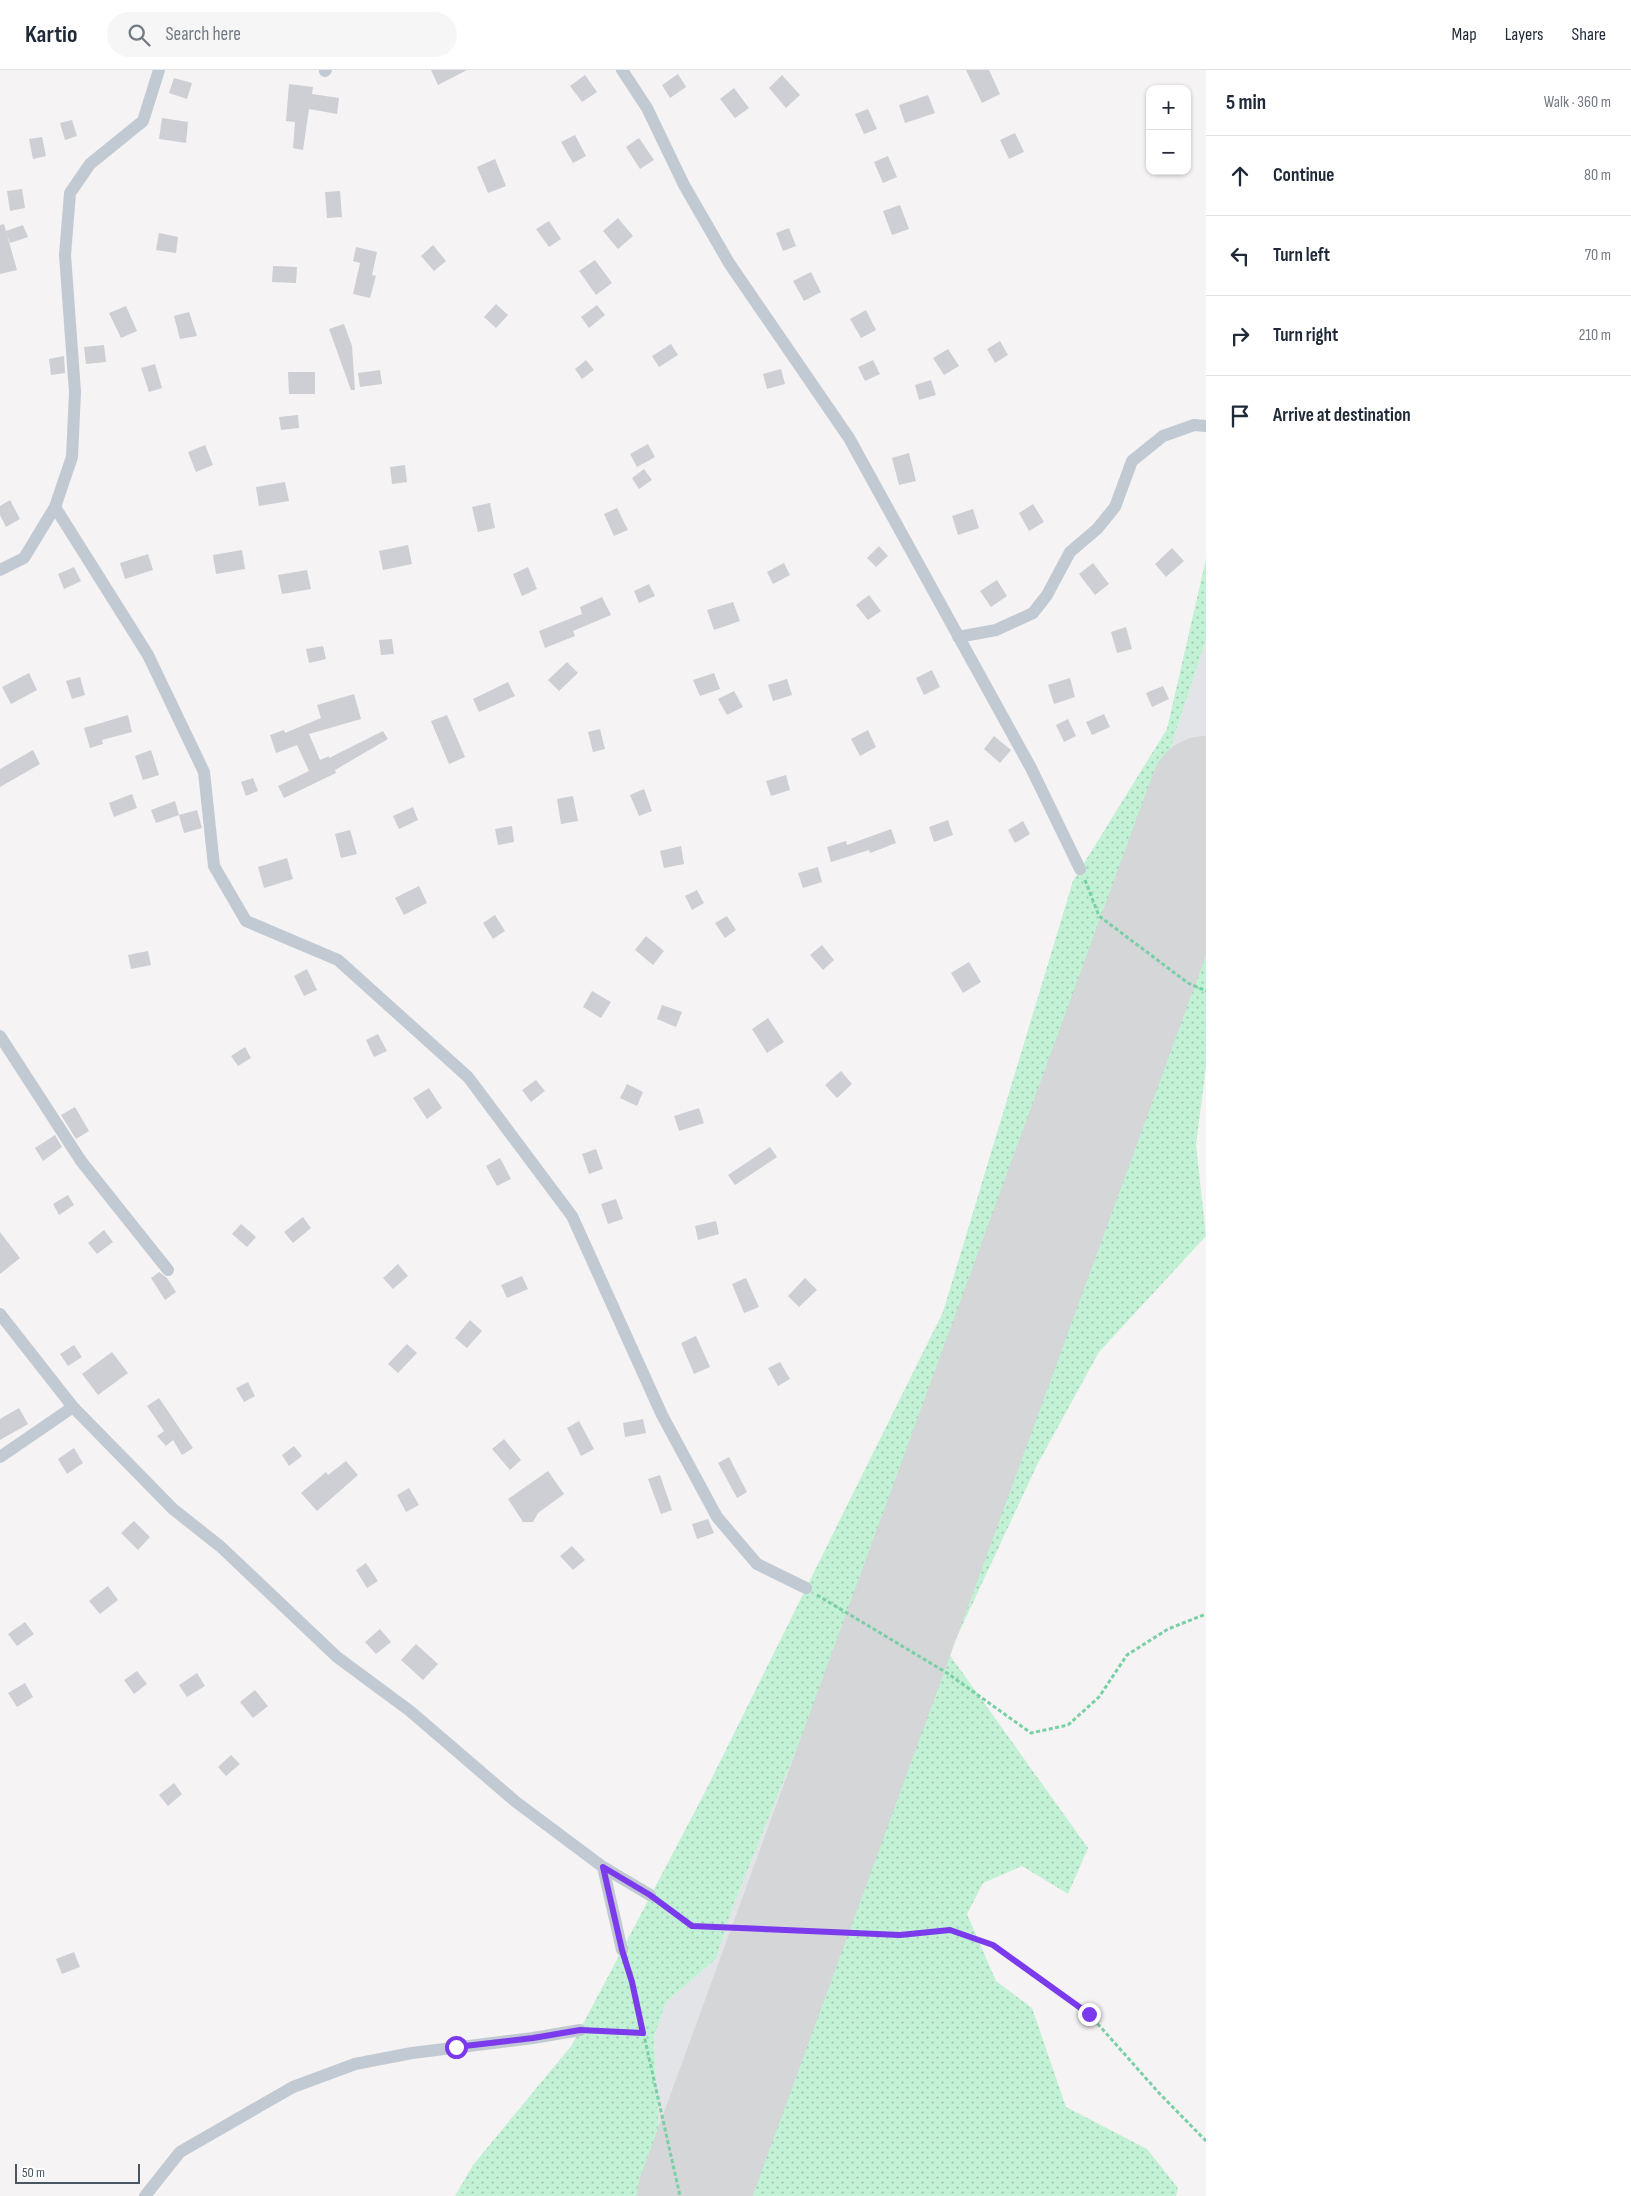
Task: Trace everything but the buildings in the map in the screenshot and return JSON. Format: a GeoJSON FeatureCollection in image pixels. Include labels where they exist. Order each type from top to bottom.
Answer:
{"type":"FeatureCollection","features":[{"type":"Feature","properties":{"kind":"street"},"geometry":{"type":"LineString","coordinates":[[0,570],[24,558],[55,507],[72,456],[75,392],[65,255],[70,193],[90,164],[144,121],[159,70]]}},
{"type":"Feature","properties":{"kind":"street"},"geometry":{"type":"LineString","coordinates":[[622,70],[647,108],[684,185],[729,263],[849,438],[1031,768],[1080,869]]}},
{"type":"Feature","properties":{"kind":"street"},"geometry":{"type":"LineString","coordinates":[[958,637],[996,630],[1033,613],[1047,595],[1070,552],[1097,529],[1115,507],[1132,461],[1163,436],[1194,425],[1206,426]]}},
{"type":"Feature","properties":{"kind":"street"},"geometry":{"type":"LineString","coordinates":[[55,507],[148,655],[204,772],[214,866],[246,921],[338,960],[468,1077],[572,1216],[662,1415],[717,1517],[757,1564],[806,1588]]}},
{"type":"Feature","properties":{"kind":"street"},"geometry":{"type":"LineString","coordinates":[[0,1036],[81,1161],[168,1270]]}},
{"type":"Feature","properties":{"kind":"street"},"geometry":{"type":"LineString","coordinates":[[0,1314],[74,1407],[173,1509],[221,1547],[337,1657],[410,1712],[516,1802],[603,1867],[650,1895]]}},
{"type":"Feature","properties":{"kind":"street"},"geometry":{"type":"LineString","coordinates":[[0,1457],[74,1407]]}},
{"type":"Feature","properties":{"kind":"street"},"geometry":{"type":"LineString","coordinates":[[603,1867],[622,1950]]}},
{"type":"Feature","properties":{"kind":"street"},"geometry":{"type":"LineString","coordinates":[[145,2196],[180,2152],[293,2087],[365,2062],[412,2053],[533,2038],[580,2030]]}},
{"type":"Feature","properties":{"kind":"path"},"geometry":{"type":"LineString","coordinates":[[1080,869],[1099,916],[1188,982],[1206,990]]}},
{"type":"Feature","properties":{"kind":"path"},"geometry":{"type":"LineString","coordinates":[[806,1588],[947,1673],[1031,1733],[1068,1725],[1099,1697],[1126,1656],[1168,1629],[1206,1614]]}},
{"type":"Feature","properties":{"kind":"path"},"geometry":{"type":"LineString","coordinates":[[650,1895],[692,1926],[900,1935],[950,1930],[993,1945],[1089,2014],[1159,2093],[1206,2141]]}},
{"type":"Feature","properties":{"kind":"path"},"geometry":{"type":"LineString","coordinates":[[622,1950],[632,1982],[680,2196]]}},
{"type":"Feature","properties":{"kind":"path"},"geometry":{"type":"LineString","coordinates":[[580,2030],[643,2033]]}},
{"type":"Feature","properties":{"kind":"shaded area"},"geometry":{"type":"Polygon","coordinates":[[[1206,640],[1206,894],[1172,991],[996,1465],[796,1978],[717,2196],[646,2196],[659,2138],[654,2037],[666,2002],[716,1959],[733,1906],[862,1587],[992,1244],[1140,840],[1206,640]]]}},
{"type":"Feature","properties":{"kind":"green space"},"geometry":{"type":"Polygon","coordinates":[[[1206,559],[1206,640],[1140,840],[992,1244],[862,1587],[733,1906],[716,1959],[666,2002],[654,2037],[659,2138],[646,2196],[455,2196],[473,2165],[572,2045],[703,1796],[943,1312],[1073,881],[1167,729],[1206,559]]]}},
{"type":"Feature","properties":{"kind":"green space"},"geometry":{"type":"Polygon","coordinates":[[[1206,894],[1206,1066],[1196,1145],[1206,1236],[1099,1352],[1037,1465],[949,1654],[1088,1848],[1068,1894],[1022,1866],[983,1883],[967,1914],[996,1981],[1032,2008],[1066,2107],[1147,2149],[1178,2188],[1176,2196],[717,2196],[796,1978],[996,1465],[1206,894]]]}},
{"type":"Feature","properties":{"kind":"runway"},"geometry":{"type":"LineString","coordinates":[[693,2196],[1206,792]]}},
{"type":"Feature","properties":{"kind":"route"},"geometry":{"type":"LineString","coordinates":[[456,2047],[533,2038],[580,2030],[643,2033],[603,1867],[650,1895],[692,1926],[900,1935],[950,1930],[993,1945],[1089,2014]]}}]}
